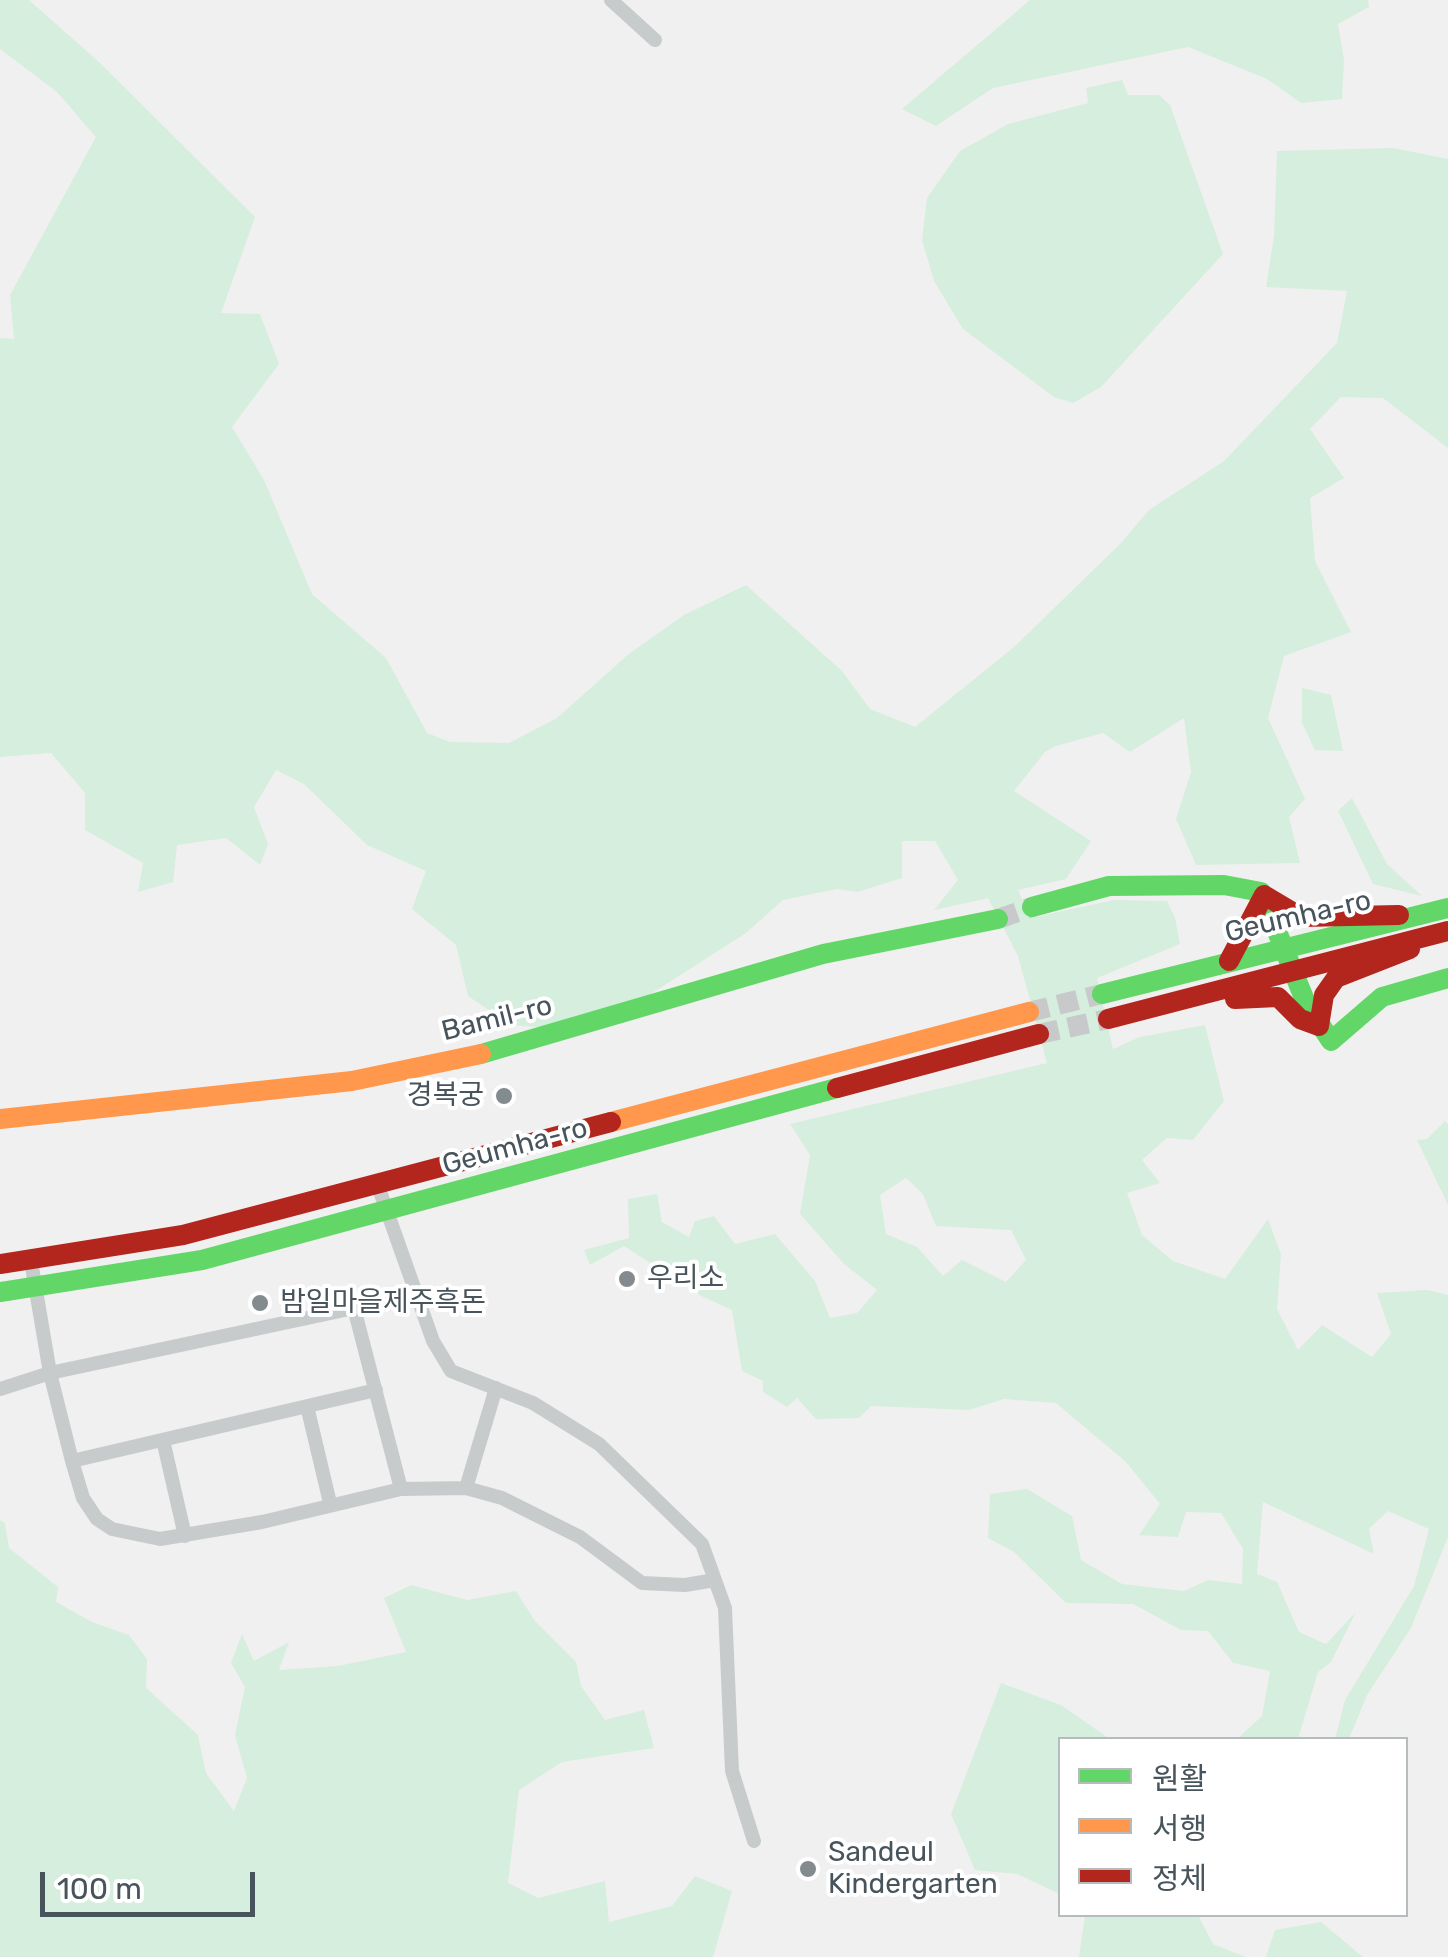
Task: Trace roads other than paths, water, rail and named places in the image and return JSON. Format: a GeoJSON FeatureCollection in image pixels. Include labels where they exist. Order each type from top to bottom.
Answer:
{"type":"FeatureCollection","features":[{"type":"Feature","properties":{"kind":"main road"},"geometry":{"type":"LineString","coordinates":[[1032,907],[1109,886],[1224,886],[1264,894],[1302,917],[1358,912],[1421,916]]}},
{"type":"Feature","properties":{"kind":"main road"},"geometry":{"type":"LineString","coordinates":[[1264,894],[1318,1026],[1332,1041],[1382,996],[1448,978]]}},
{"type":"Feature","properties":{"kind":"main road"},"geometry":{"type":"LineString","coordinates":[[1230,961],[1264,894]]}},
{"type":"Feature","properties":{"kind":"main road","name":"Geumha-ro"},"geometry":{"type":"LineString","coordinates":[[1102,994],[1448,908]]}},
{"type":"Feature","properties":{"kind":"main road","name":"Bamil-ro"},"geometry":{"type":"LineString","coordinates":[[0,1119],[352,1080],[520,1046],[724,980],[823,954],[998,920]]}},
{"type":"Feature","properties":{"kind":"main road"},"geometry":{"type":"LineString","coordinates":[[1318,1026],[1324,996],[1336,978],[1391,960],[1440,934]]}},
{"type":"Feature","properties":{"kind":"main road","name":"Geumha-ro"},"geometry":{"type":"LineString","coordinates":[[1108,1019],[1440,934]]}},
{"type":"Feature","properties":{"kind":"main road"},"geometry":{"type":"LineString","coordinates":[[1174,1002],[1270,995],[1284,1002],[1300,1019],[1318,1026]]}},
{"type":"Feature","properties":{"kind":"main road","name":"Geumha-ro"},"geometry":{"type":"LineString","coordinates":[[0,1264],[183,1235],[1029,1012]]}},
{"type":"Feature","properties":{"kind":"main road","name":"Geumha-ro"},"geometry":{"type":"LineString","coordinates":[[0,1292],[202,1260],[1040,1034]]}},
{"type":"Feature","properties":{"kind":"street"},"geometry":{"type":"LineString","coordinates":[[611,0],[655,40]]}},
{"type":"Feature","properties":{"kind":"street"},"geometry":{"type":"LineString","coordinates":[[377,1183],[432,1341],[450,1370],[532,1403],[599,1444],[702,1544],[725,1608],[732,1771],[754,1841]]}},
{"type":"Feature","properties":{"kind":"street"},"geometry":{"type":"LineString","coordinates":[[31,1261],[50,1373],[83,1498],[97,1519],[112,1530],[132,1537],[186,1536],[401,1489],[466,1488],[502,1498],[580,1537],[642,1583],[686,1585],[716,1580]]}},
{"type":"Feature","properties":{"kind":"street"},"geometry":{"type":"LineString","coordinates":[[0,1389],[50,1373],[354,1308],[414,1290]]}},
{"type":"Feature","properties":{"kind":"street"},"geometry":{"type":"LineString","coordinates":[[354,1308],[401,1489]]}},
{"type":"Feature","properties":{"kind":"street"},"geometry":{"type":"LineString","coordinates":[[466,1488],[496,1388]]}},
{"type":"Feature","properties":{"kind":"street"},"geometry":{"type":"LineString","coordinates":[[72,1461],[376,1390]]}},
{"type":"Feature","properties":{"kind":"street"},"geometry":{"type":"LineString","coordinates":[[307,1406],[330,1503]]}},
{"type":"Feature","properties":{"kind":"street"},"geometry":{"type":"LineString","coordinates":[[163,1440],[186,1536]]}},
{"type":"Feature","properties":{"kind":"tunnel"},"geometry":{"type":"LineString","coordinates":[[998,919],[1032,907]]}},
{"type":"Feature","properties":{"kind":"tunnel"},"geometry":{"type":"LineString","coordinates":[[1029,1012],[1102,994]]}},
{"type":"Feature","properties":{"kind":"tunnel"},"geometry":{"type":"LineString","coordinates":[[1039,1034],[1108,1019]]}},
{"type":"Feature","properties":{"kind":"place","name":"경복궁"},"geometry":{"type":"Point","coordinates":[504,1096]}},
{"type":"Feature","properties":{"kind":"place","name":"우리소"},"geometry":{"type":"Point","coordinates":[627,1279]}},
{"type":"Feature","properties":{"kind":"place","name":"밤일마을제주흑돈"},"geometry":{"type":"Point","coordinates":[260,1303]}},
{"type":"Feature","properties":{"kind":"place","name":"Sandeul Kindergarten"},"geometry":{"type":"Point","coordinates":[808,1869]}}]}
